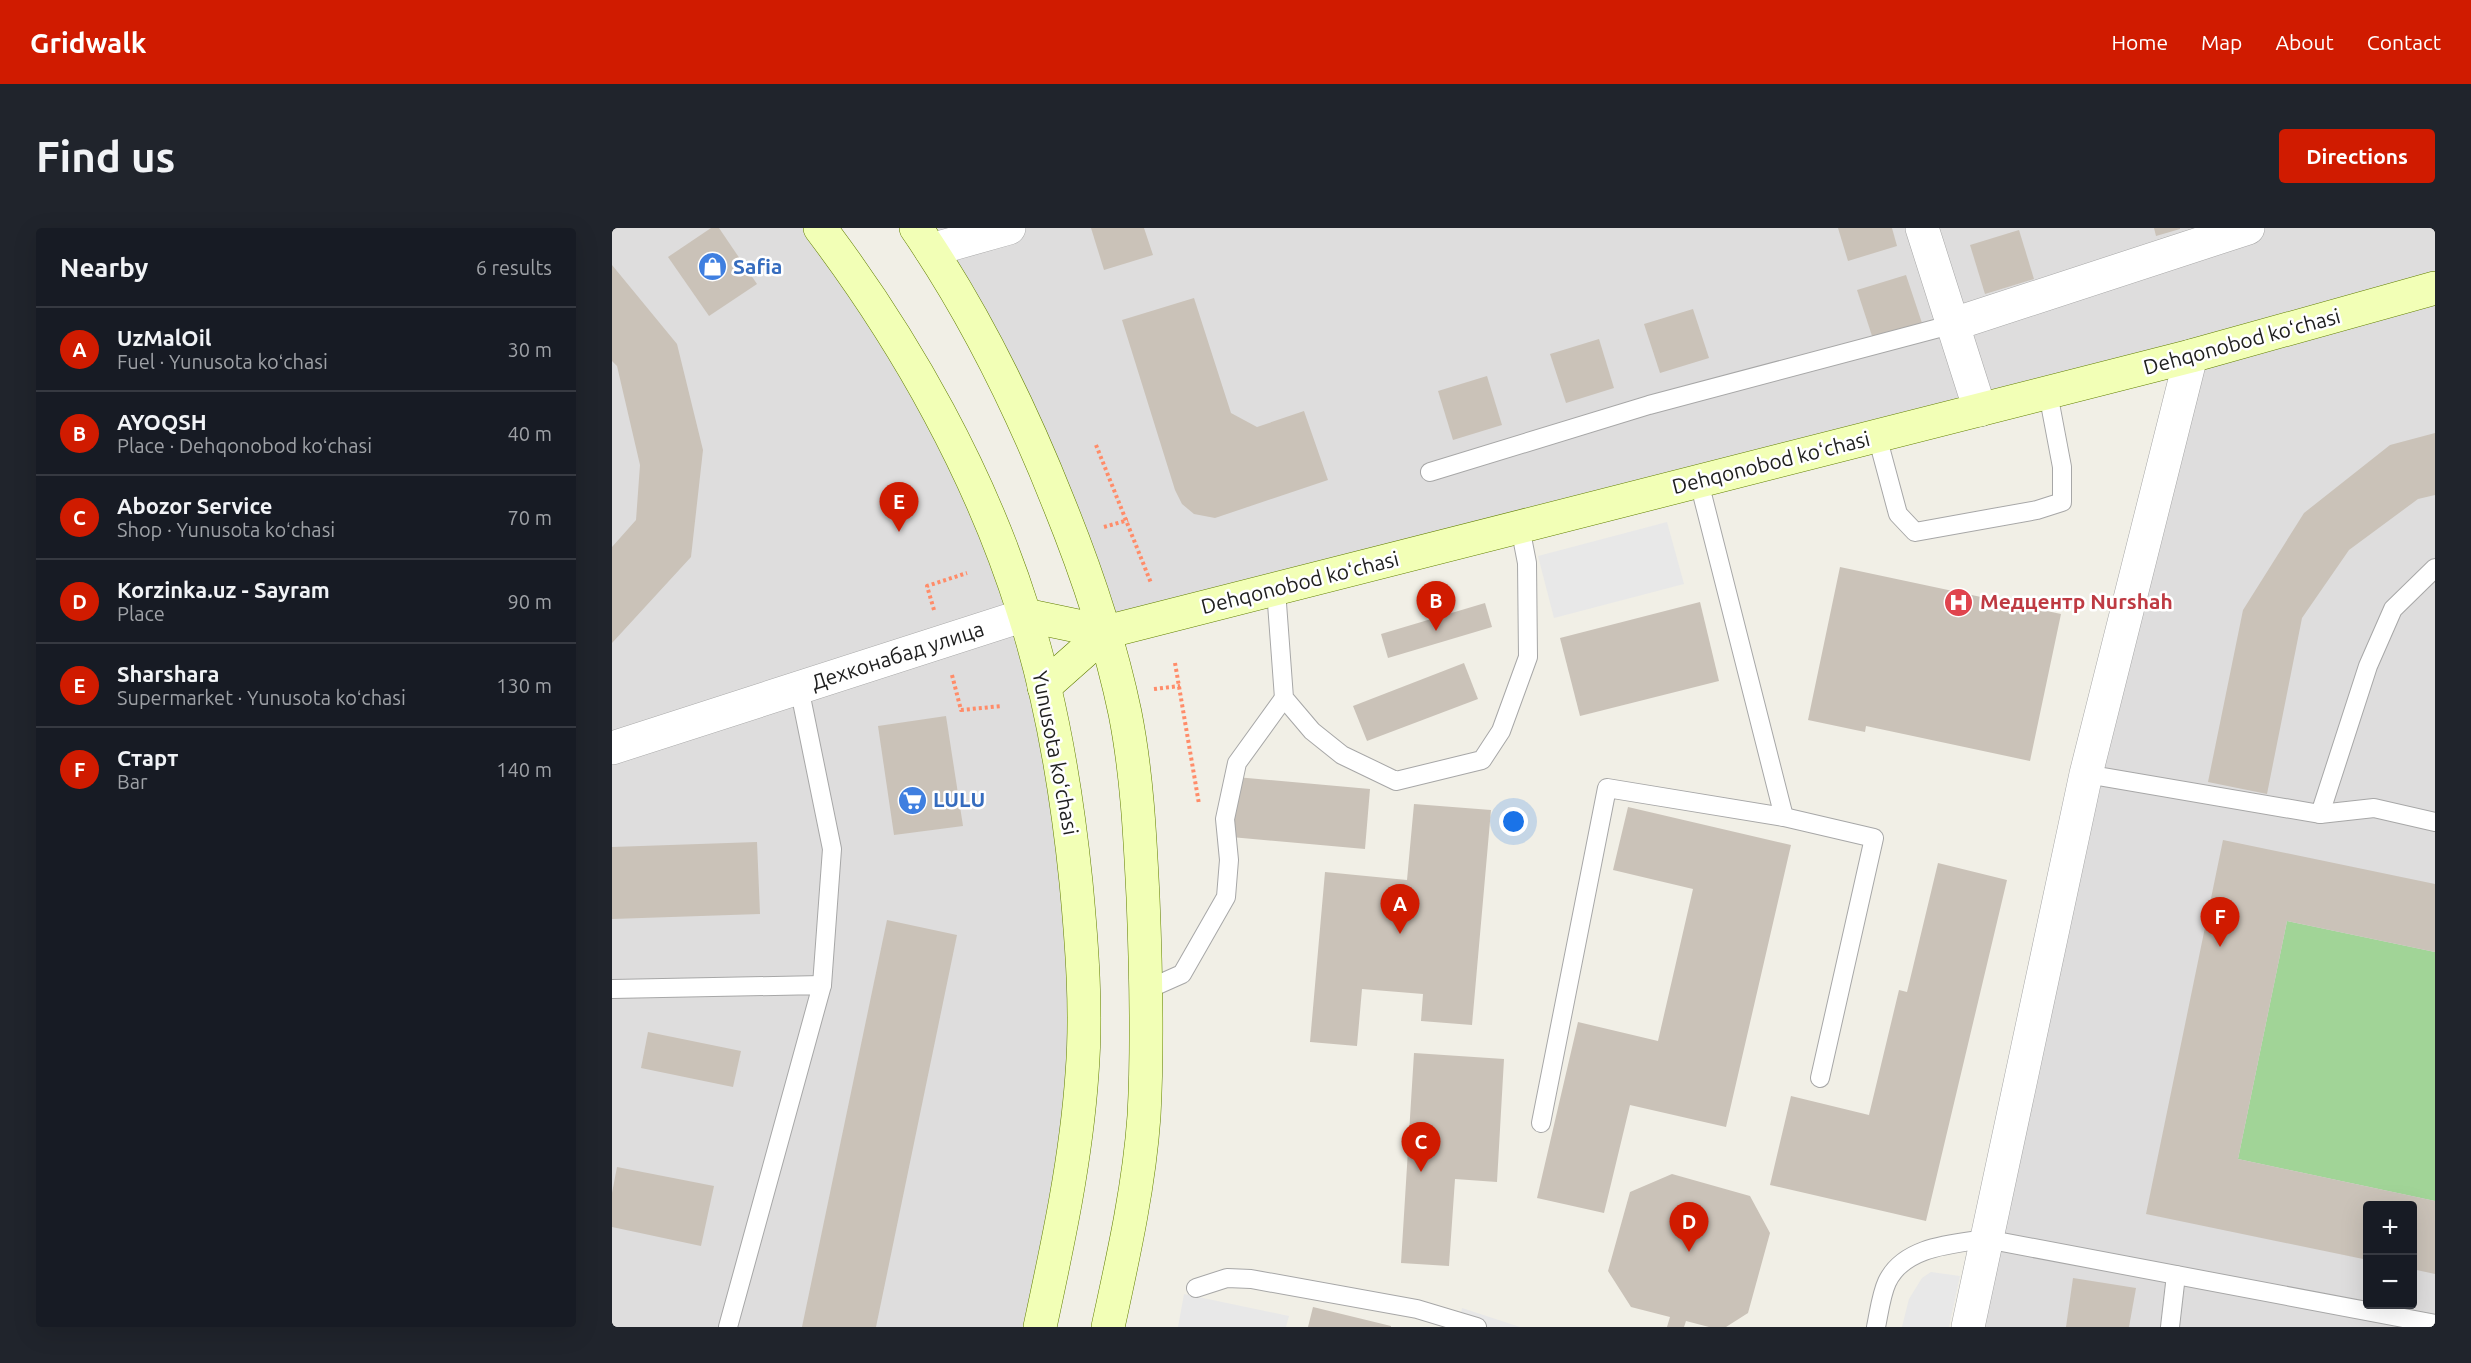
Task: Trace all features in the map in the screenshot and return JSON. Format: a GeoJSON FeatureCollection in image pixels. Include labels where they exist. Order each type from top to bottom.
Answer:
{"type":"FeatureCollection","features":[{"type":"Feature","properties":{"kind":"main road","name":"Yunusota koʻchasi"},"geometry":{"type":"LineString","coordinates":[[820,228],[870,299],[912,366],[960,454],[1006,560],[1025,615],[1044,687],[1072,839],[1080,929],[1082,1071],[1075,1148],[1062,1228],[1040,1327]]}},
{"type":"Feature","properties":{"kind":"main road"},"geometry":{"type":"LineString","coordinates":[[924,239],[982,336],[1026,425],[1086,573],[1106,632],[1129,741],[1140,836],[1147,1027],[1143,1119],[1125,1251],[1108,1327]]}},
{"type":"Feature","properties":{"kind":"main road","name":"Dehqonobod koʻchasi"},"geometry":{"type":"LineString","coordinates":[[1106,632],[2191,356],[2435,288]]}},
{"type":"Feature","properties":{"kind":"main road","name":"Дехконабад улица"},"geometry":{"type":"LineString","coordinates":[[1025,615],[1106,632]]}},
{"type":"Feature","properties":{"kind":"main road"},"geometry":{"type":"LineString","coordinates":[[1044,687],[1106,632]]}},
{"type":"Feature","properties":{"kind":"street"},"geometry":{"type":"LineString","coordinates":[[924,239],[1009,228]]}},
{"type":"Feature","properties":{"kind":"street"},"geometry":{"type":"LineString","coordinates":[[1922,228],[1980,410]]}},
{"type":"Feature","properties":{"kind":"street"},"geometry":{"type":"LineString","coordinates":[[1954,324],[2248,228]]}},
{"type":"Feature","properties":{"kind":"street"},"geometry":{"type":"LineString","coordinates":[[1968,1327],[2086,774],[2191,356]]}},
{"type":"Feature","properties":{"kind":"street","name":"Дехконабад улица"},"geometry":{"type":"LineString","coordinates":[[612,748],[1025,615]]}},
{"type":"Feature","properties":{"kind":"lane"},"geometry":{"type":"LineString","coordinates":[[1430,472],[1649,405],[1954,324]]}},
{"type":"Feature","properties":{"kind":"lane"},"geometry":{"type":"LineString","coordinates":[[1877,436],[1898,514],[1915,532],[2037,510],[2062,502],[2062,467],[2048,393]]}},
{"type":"Feature","properties":{"kind":"lane"},"geometry":{"type":"LineString","coordinates":[[1699,482],[1784,817]]}},
{"type":"Feature","properties":{"kind":"lane"},"geometry":{"type":"LineString","coordinates":[[1275,590],[1284,698],[1312,731],[1342,755],[1396,781],[1482,760],[1501,731],[1528,657],[1527,563],[1520,527]]}},
{"type":"Feature","properties":{"kind":"lane"},"geometry":{"type":"LineString","coordinates":[[2320,814],[2368,666],[2393,609],[2435,568]]}},
{"type":"Feature","properties":{"kind":"lane"},"geometry":{"type":"LineString","coordinates":[[728,1327],[822,985],[832,849],[799,687]]}},
{"type":"Feature","properties":{"kind":"lane"},"geometry":{"type":"LineString","coordinates":[[1146,990],[1182,974],[1226,897],[1229,860],[1225,819],[1237,763],[1284,698]]}},
{"type":"Feature","properties":{"kind":"lane"},"geometry":{"type":"LineString","coordinates":[[2086,774],[2320,814],[2374,808],[2435,822]]}},
{"type":"Feature","properties":{"kind":"lane"},"geometry":{"type":"LineString","coordinates":[[1541,1123],[1606,788],[1784,817],[1874,838],[1820,1078]]}},
{"type":"Feature","properties":{"kind":"lane"},"geometry":{"type":"LineString","coordinates":[[612,989],[822,985]]}},
{"type":"Feature","properties":{"kind":"lane"},"geometry":{"type":"LineString","coordinates":[[1876,1327],[1887,1281],[1899,1266],[1933,1247],[1986,1239],[2435,1324]]}},
{"type":"Feature","properties":{"kind":"lane"},"geometry":{"type":"LineString","coordinates":[[2170,1327],[2176,1275]]}},
{"type":"Feature","properties":{"kind":"lane"},"geometry":{"type":"LineString","coordinates":[[1196,1288],[1227,1278],[1251,1279],[1418,1309],[1477,1327]]}},
{"type":"Feature","properties":{"kind":"path"},"geometry":{"type":"LineString","coordinates":[[1096,445],[1128,520],[1151,583]]}},
{"type":"Feature","properties":{"kind":"path"},"geometry":{"type":"LineString","coordinates":[[1103,528],[1128,520]]}},
{"type":"Feature","properties":{"kind":"path"},"geometry":{"type":"LineString","coordinates":[[927,586],[966,573]]}},
{"type":"Feature","properties":{"kind":"path"},"geometry":{"type":"LineString","coordinates":[[1175,663],[1201,814]]}},
{"type":"Feature","properties":{"kind":"path"},"geometry":{"type":"LineString","coordinates":[[1151,689],[1180,686]]}},
{"type":"Feature","properties":{"kind":"path"},"geometry":{"type":"LineString","coordinates":[[961,710],[1002,706]]}},
{"type":"Feature","properties":{"kind":"shaded area"},"geometry":{"type":"Polygon","coordinates":[[[612,228],[820,228],[870,299],[1025,615],[1082,993],[1040,1327],[612,1327],[612,228]]]}},
{"type":"Feature","properties":{"kind":"shaded area"},"geometry":{"type":"Polygon","coordinates":[[[916,228],[2435,228],[2435,1327],[1968,1327],[2191,357],[1106,632],[916,228]]]}},
{"type":"Feature","properties":{"kind":"shaded area"},"geometry":{"type":"Polygon","coordinates":[[[1667,522],[1684,584],[1554,618],[1538,556],[1667,522]]]}},
{"type":"Feature","properties":{"kind":"shaded area"},"geometry":{"type":"Polygon","coordinates":[[[1931,1272],[1960,1276],[1949,1327],[1902,1327],[1909,1299],[1922,1278],[1931,1272]]]}},
{"type":"Feature","properties":{"kind":"shaded area"},"geometry":{"type":"Polygon","coordinates":[[[1184,1294],[1289,1316],[1286,1327],[1178,1327],[1184,1294]]]}},
{"type":"Feature","properties":{"kind":"shaded area"},"geometry":{"type":"Polygon","coordinates":[[[1462,1308],[1520,1327],[1458,1327],[1462,1308]]]}},
{"type":"Feature","properties":{"kind":"green space"},"geometry":{"type":"Polygon","coordinates":[[[2287,921],[2435,952],[2435,1201],[2238,1159],[2287,921]]]}},
{"type":"Feature","properties":{"kind":"building"},"geometry":{"type":"Polygon","coordinates":[[[711,228],[719,228],[757,284],[709,316],[668,257],[711,228]]]}},
{"type":"Feature","properties":{"kind":"building"},"geometry":{"type":"Polygon","coordinates":[[[1091,228],[1144,228],[1153,255],[1104,270],[1091,228]]]}},
{"type":"Feature","properties":{"kind":"building"},"geometry":{"type":"Polygon","coordinates":[[[1838,228],[1892,228],[1897,246],[1848,261],[1838,228]]]}},
{"type":"Feature","properties":{"kind":"building"},"geometry":{"type":"Polygon","coordinates":[[[2154,228],[2180,228],[2180,229],[2156,236],[2154,228]]]}},
{"type":"Feature","properties":{"kind":"building"},"geometry":{"type":"Polygon","coordinates":[[[2019,230],[2034,279],[1985,294],[1970,245],[2019,230]]]}},
{"type":"Feature","properties":{"kind":"building"},"geometry":{"type":"Polygon","coordinates":[[[612,265],[677,344],[703,450],[691,557],[612,643],[612,547],[636,520],[640,465],[617,366],[612,361],[612,265]]]}},
{"type":"Feature","properties":{"kind":"building"},"geometry":{"type":"Polygon","coordinates":[[[1906,275],[1922,323],[1873,339],[1857,290],[1906,275]]]}},
{"type":"Feature","properties":{"kind":"building"},"geometry":{"type":"Polygon","coordinates":[[[1194,298],[1231,413],[1257,427],[1304,411],[1328,480],[1215,518],[1194,514],[1182,504],[1175,490],[1122,320],[1194,298]]]}},
{"type":"Feature","properties":{"kind":"building"},"geometry":{"type":"Polygon","coordinates":[[[1693,309],[1709,358],[1660,373],[1644,324],[1693,309]]]}},
{"type":"Feature","properties":{"kind":"building"},"geometry":{"type":"Polygon","coordinates":[[[1599,339],[1614,388],[1566,403],[1550,354],[1599,339]]]}},
{"type":"Feature","properties":{"kind":"building"},"geometry":{"type":"Polygon","coordinates":[[[1487,376],[1502,425],[1453,440],[1438,391],[1487,376]]]}},
{"type":"Feature","properties":{"kind":"building"},"geometry":{"type":"Polygon","coordinates":[[[2435,433],[2435,495],[2418,499],[2349,550],[2302,618],[2267,794],[2208,782],[2243,610],[2304,513],[2390,445],[2435,433]]]}},
{"type":"Feature","properties":{"kind":"building"},"geometry":{"type":"Polygon","coordinates":[[[1840,567],[2061,614],[2030,761],[1866,726],[1865,732],[1808,720],[1840,567]]]}},
{"type":"Feature","properties":{"kind":"building"},"geometry":{"type":"Polygon","coordinates":[[[1700,602],[1719,681],[1580,716],[1560,638],[1700,602]]]}},
{"type":"Feature","properties":{"kind":"building"},"geometry":{"type":"Polygon","coordinates":[[[1485,603],[1492,627],[1388,658],[1381,634],[1485,603]]]}},
{"type":"Feature","properties":{"kind":"building"},"geometry":{"type":"Polygon","coordinates":[[[1464,663],[1478,699],[1367,741],[1353,706],[1464,663]]]}},
{"type":"Feature","properties":{"kind":"building"},"geometry":{"type":"Polygon","coordinates":[[[946,716],[963,826],[894,835],[878,726],[946,716]]]}},
{"type":"Feature","properties":{"kind":"building"},"geometry":{"type":"Polygon","coordinates":[[[1236,777],[1370,789],[1365,849],[1231,837],[1236,777]]]}},
{"type":"Feature","properties":{"kind":"building"},"geometry":{"type":"Polygon","coordinates":[[[1414,804],[1491,810],[1472,1025],[1421,1021],[1423,994],[1362,989],[1357,1046],[1310,1042],[1325,872],[1407,880],[1414,804]]]}},
{"type":"Feature","properties":{"kind":"building"},"geometry":{"type":"Polygon","coordinates":[[[1628,807],[1791,845],[1726,1127],[1630,1105],[1604,1213],[1537,1198],[1578,1022],[1658,1041],[1693,889],[1613,870],[1628,807]]]}},
{"type":"Feature","properties":{"kind":"building"},"geometry":{"type":"Polygon","coordinates":[[[2223,840],[2435,884],[2435,952],[2287,921],[2238,1159],[2435,1201],[2435,1274],[2417,1270],[2417,1201],[2363,1201],[2363,1259],[2146,1214],[2223,840]]]}},
{"type":"Feature","properties":{"kind":"building"},"geometry":{"type":"Polygon","coordinates":[[[757,842],[760,914],[612,919],[612,847],[757,842]]]}},
{"type":"Feature","properties":{"kind":"building"},"geometry":{"type":"Polygon","coordinates":[[[1938,863],[2007,880],[1926,1221],[1770,1185],[1791,1096],[1869,1115],[1899,990],[1907,992],[1938,863]]]}},
{"type":"Feature","properties":{"kind":"building"},"geometry":{"type":"Polygon","coordinates":[[[887,920],[957,935],[876,1327],[802,1327],[887,920]]]}},
{"type":"Feature","properties":{"kind":"building"},"geometry":{"type":"Polygon","coordinates":[[[648,1032],[741,1051],[733,1087],[641,1068],[648,1032]]]}},
{"type":"Feature","properties":{"kind":"building"},"geometry":{"type":"Polygon","coordinates":[[[1414,1053],[1504,1059],[1497,1182],[1455,1179],[1449,1266],[1401,1263],[1414,1053]]]}},
{"type":"Feature","properties":{"kind":"building"},"geometry":{"type":"Polygon","coordinates":[[[617,1167],[714,1186],[701,1246],[612,1227],[612,1193],[617,1167]]]}},
{"type":"Feature","properties":{"kind":"building"},"geometry":{"type":"Polygon","coordinates":[[[1672,1174],[1750,1196],[1770,1233],[1748,1313],[1726,1327],[1709,1327],[1686,1321],[1684,1327],[1667,1327],[1670,1317],[1631,1307],[1608,1271],[1630,1192],[1672,1174]]]}},
{"type":"Feature","properties":{"kind":"building"},"geometry":{"type":"Polygon","coordinates":[[[2073,1278],[2136,1288],[2129,1327],[2066,1327],[2073,1278]]]}},
{"type":"Feature","properties":{"kind":"building"},"geometry":{"type":"Polygon","coordinates":[[[1313,1307],[1391,1326],[1391,1327],[1308,1327],[1313,1307]]]}},
{"type":"Feature","properties":{"kind":"place","name":"Safia"},"geometry":{"type":"Point","coordinates":[712,267]}},
{"type":"Feature","properties":{"kind":"place","name":"Sharshara"},"geometry":{"type":"Point","coordinates":[899,532]}},
{"type":"Feature","properties":{"kind":"place","name":"Медцентр Nurshah"},"geometry":{"type":"Point","coordinates":[1959,602]}},
{"type":"Feature","properties":{"kind":"place","name":"AYOQSH"},"geometry":{"type":"Point","coordinates":[1436,631]}},
{"type":"Feature","properties":{"kind":"place","name":"LULU"},"geometry":{"type":"Point","coordinates":[912,800]}},
{"type":"Feature","properties":{"kind":"place","name":"UzMalOil"},"geometry":{"type":"Point","coordinates":[1400,934]}},
{"type":"Feature","properties":{"kind":"place","name":"Старт"},"geometry":{"type":"Point","coordinates":[2220,947]}},
{"type":"Feature","properties":{"kind":"place","name":"Abozor Service"},"geometry":{"type":"Point","coordinates":[1421,1172]}},
{"type":"Feature","properties":{"kind":"place","name":"Korzinka.uz - Sayram"},"geometry":{"type":"Point","coordinates":[1689,1252]}}]}
